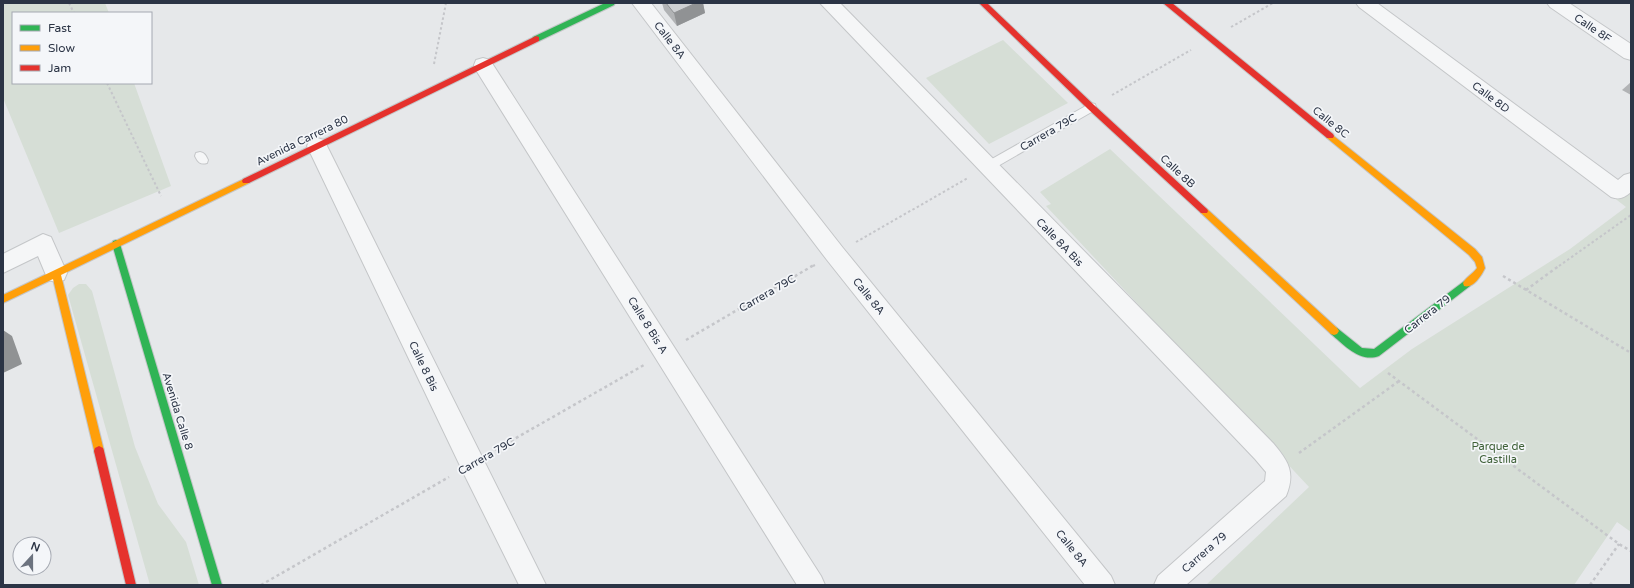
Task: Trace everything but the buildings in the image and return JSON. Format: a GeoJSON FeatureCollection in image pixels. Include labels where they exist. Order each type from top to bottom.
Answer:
{"type":"FeatureCollection","features":[{"type":"Feature","properties":{"kind":"street","name":"Avenida Carrera 80"},"geometry":{"type":"LineString","coordinates":[[3,299],[611,3]]}},
{"type":"Feature","properties":{"kind":"street","name":"Calle 8A"},"geometry":{"type":"LineString","coordinates":[[641,3],[835,254],[1102,585]]}},
{"type":"Feature","properties":{"kind":"street","name":"Calle 8A Bis"},"geometry":{"type":"LineString","coordinates":[[829,3],[1264,451],[1278,477]]}},
{"type":"Feature","properties":{"kind":"street","name":"Calle 8B"},"geometry":{"type":"LineString","coordinates":[[983,3],[1091,107],[1343,340],[1360,352]]}},
{"type":"Feature","properties":{"kind":"street","name":"Calle 8C"},"geometry":{"type":"LineString","coordinates":[[1167,3],[1472,252],[1479,260]]}},
{"type":"Feature","properties":{"kind":"street","name":"Calle 8D"},"geometry":{"type":"LineString","coordinates":[[1365,3],[1624,186]]}},
{"type":"Feature","properties":{"kind":"street","name":"Calle 8F"},"geometry":{"type":"LineString","coordinates":[[1556,3],[1631,54]]}},
{"type":"Feature","properties":{"kind":"street","name":"Calle 8 Bis A"},"geometry":{"type":"LineString","coordinates":[[482,65],[812,585]]}},
{"type":"Feature","properties":{"kind":"street","name":"Calle 8 Bis"},"geometry":{"type":"LineString","coordinates":[[317,146],[472,464],[533,585]]}},
{"type":"Feature","properties":{"kind":"street"},"geometry":{"type":"LineString","coordinates":[[3,264],[43,243],[56,273],[131,585]]}},
{"type":"Feature","properties":{"kind":"street","name":"Avenida Calle 8"},"geometry":{"type":"LineString","coordinates":[[116,244],[217,585]]}},
{"type":"Feature","properties":{"kind":"street","name":"Carrera 79"},"geometry":{"type":"LineString","coordinates":[[1360,352],[1376,353],[1478,274],[1481,268],[1479,260]]}},
{"type":"Feature","properties":{"kind":"street","name":"Carrera 79"},"geometry":{"type":"LineString","coordinates":[[1167,585],[1278,477]]}},
{"type":"Feature","properties":{"kind":"lane","name":"Carrera 79C"},"geometry":{"type":"LineString","coordinates":[[987,167],[1091,107]]}},
{"type":"Feature","properties":{"kind":"path"},"geometry":{"type":"LineString","coordinates":[[68,3],[73,12]]}},
{"type":"Feature","properties":{"kind":"path"},"geometry":{"type":"LineString","coordinates":[[428,92],[446,3]]}},
{"type":"Feature","properties":{"kind":"path"},"geometry":{"type":"LineString","coordinates":[[1091,107],[1273,3]]}},
{"type":"Feature","properties":{"kind":"path"},"geometry":{"type":"LineString","coordinates":[[107,84],[150,170],[170,217]]}},
{"type":"Feature","properties":{"kind":"path","name":"Carrera 79C"},"geometry":{"type":"LineString","coordinates":[[261,585],[987,167]]}},
{"type":"Feature","properties":{"kind":"path"},"geometry":{"type":"LineString","coordinates":[[1526,290],[1631,216]]}},
{"type":"Feature","properties":{"kind":"path"},"geometry":{"type":"LineString","coordinates":[[1479,260],[1631,353]]}},
{"type":"Feature","properties":{"kind":"path"},"geometry":{"type":"LineString","coordinates":[[1360,352],[1619,544],[1631,551]]}},
{"type":"Feature","properties":{"kind":"path"},"geometry":{"type":"LineString","coordinates":[[1278,477],[1399,381]]}},
{"type":"Feature","properties":{"kind":"path"},"geometry":{"type":"LineString","coordinates":[[1590,585],[1619,544]]}},
{"type":"Feature","properties":{"kind":"green space"},"geometry":{"type":"Polygon","coordinates":[[[3,3],[105,3],[109,12],[12,12],[12,84],[134,84],[171,186],[59,233],[3,98],[3,3]]]}},
{"type":"Feature","properties":{"kind":"green space"},"geometry":{"type":"Polygon","coordinates":[[[1003,40],[1068,103],[989,144],[926,78],[1003,40]]]}},
{"type":"Feature","properties":{"kind":"green space","name":"Parque de Castilla"},"geometry":{"type":"Polygon","coordinates":[[[1110,149],[1360,388],[1412,349],[1570,249],[1626,207],[1613,197],[1631,184],[1631,532],[1617,522],[1574,585],[1206,585],[1309,487],[1046,206],[1051,204],[1040,192],[1110,149]]]}},
{"type":"Feature","properties":{"kind":"green space"},"geometry":{"type":"Polygon","coordinates":[[[79,284],[86,284],[92,291],[135,447],[158,504],[186,542],[199,585],[150,585],[68,295],[73,288],[79,284]]]}},
{"type":"Feature","properties":{"kind":"traffic: fast"},"geometry":{"type":"LineString","coordinates":[[536,39],[611,3]]}},
{"type":"Feature","properties":{"kind":"traffic: fast"},"geometry":{"type":"LineString","coordinates":[[116,244],[217,585]]}},
{"type":"Feature","properties":{"kind":"traffic: fast"},"geometry":{"type":"LineString","coordinates":[[1334,331],[1360,352],[1376,353],[1467,283]]}},
{"type":"Feature","properties":{"kind":"traffic: slow"},"geometry":{"type":"LineString","coordinates":[[1330,136],[1472,252],[1479,260],[1481,268],[1478,274],[1467,283]]}},
{"type":"Feature","properties":{"kind":"traffic: slow"},"geometry":{"type":"LineString","coordinates":[[3,299],[246,181]]}},
{"type":"Feature","properties":{"kind":"traffic: slow"},"geometry":{"type":"LineString","coordinates":[[1204,211],[1334,331]]}},
{"type":"Feature","properties":{"kind":"traffic: slow"},"geometry":{"type":"LineString","coordinates":[[56,273],[99,451]]}},
{"type":"Feature","properties":{"kind":"traffic: jam"},"geometry":{"type":"LineString","coordinates":[[983,3],[1091,107],[1204,211]]}},
{"type":"Feature","properties":{"kind":"traffic: jam"},"geometry":{"type":"LineString","coordinates":[[1167,3],[1330,136]]}},
{"type":"Feature","properties":{"kind":"traffic: jam"},"geometry":{"type":"LineString","coordinates":[[246,181],[536,39]]}},
{"type":"Feature","properties":{"kind":"traffic: jam"},"geometry":{"type":"LineString","coordinates":[[99,451],[131,585]]}}]}
